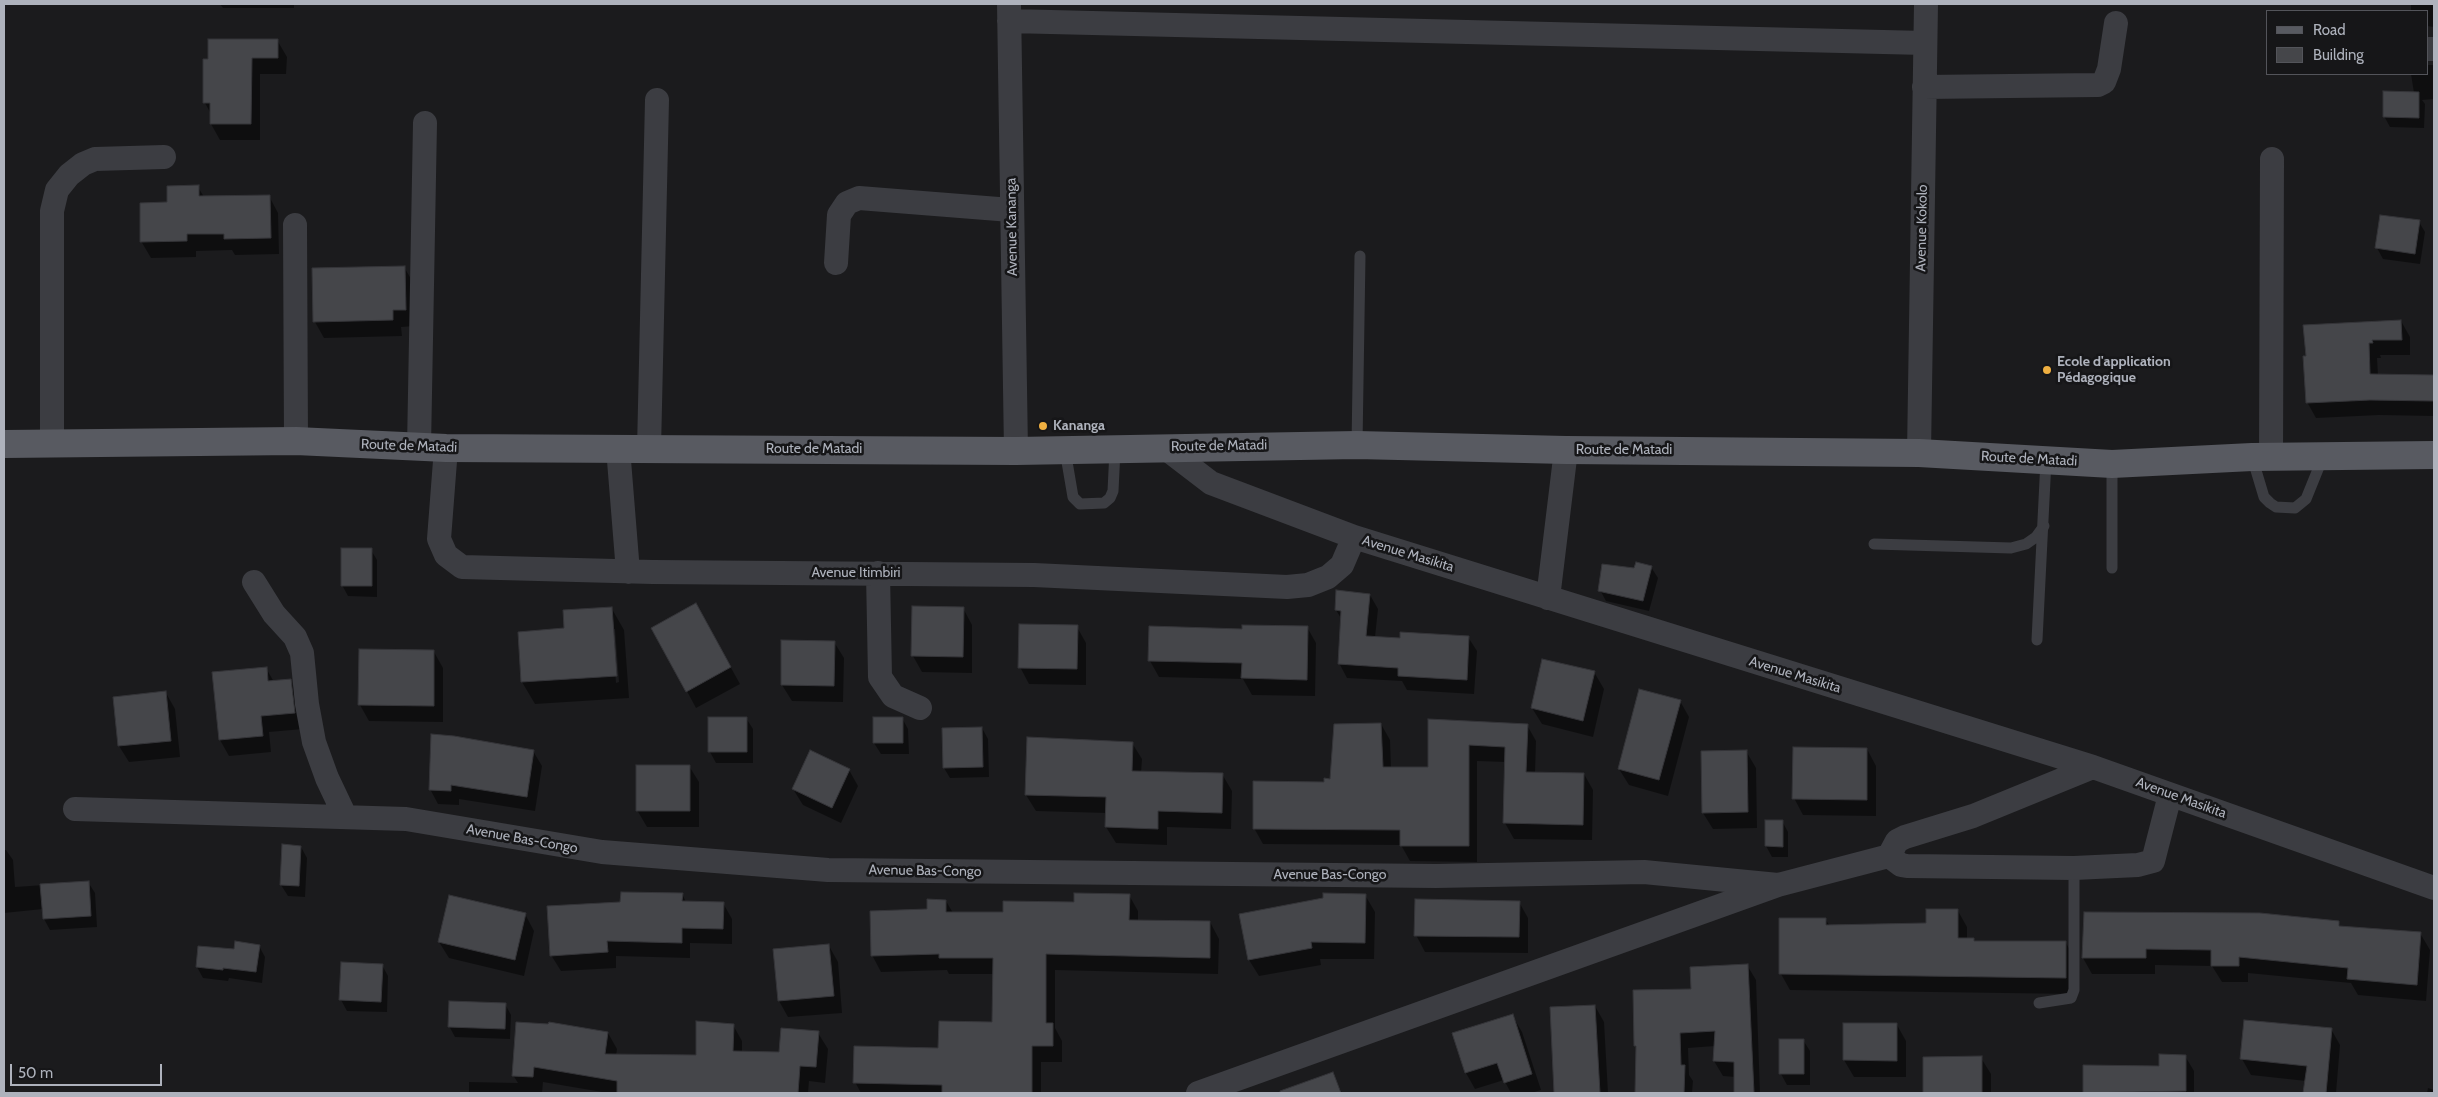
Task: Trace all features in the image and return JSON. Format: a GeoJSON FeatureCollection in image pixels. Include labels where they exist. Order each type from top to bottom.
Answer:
{"type":"FeatureCollection","features":[{"type":"Feature","properties":{"kind":"main road","name":"Route de Matadi"},"geometry":{"type":"LineString","coordinates":[[4,444],[296,441],[446,448],[1016,451],[1356,445],[1566,450],[1919,453],[2112,464],[2262,457],[2434,455]]}},
{"type":"Feature","properties":{"kind":"street","name":"Avenue Kokolo"},"geometry":{"type":"LineString","coordinates":[[1919,453],[1926,4]]}},
{"type":"Feature","properties":{"kind":"street"},"geometry":{"type":"LineString","coordinates":[[1009,12],[1925,43]]}},
{"type":"Feature","properties":{"kind":"street","name":"Avenue Kananga"},"geometry":{"type":"LineString","coordinates":[[1009,12],[1016,451]]}},
{"type":"Feature","properties":{"kind":"street"},"geometry":{"type":"LineString","coordinates":[[1924,87],[2098,85],[2104,82],[2109,69],[2116,23]]}},
{"type":"Feature","properties":{"kind":"street"},"geometry":{"type":"LineString","coordinates":[[650,448],[657,100]]}},
{"type":"Feature","properties":{"kind":"street"},"geometry":{"type":"LineString","coordinates":[[419,447],[425,123]]}},
{"type":"Feature","properties":{"kind":"street"},"geometry":{"type":"LineString","coordinates":[[52,444],[52,211],[58,190],[69,175],[83,164],[95,159],[164,157]]}},
{"type":"Feature","properties":{"kind":"street"},"geometry":{"type":"LineString","coordinates":[[2262,457],[2272,159]]}},
{"type":"Feature","properties":{"kind":"street"},"geometry":{"type":"LineString","coordinates":[[836,263],[839,215],[846,203],[859,198],[1012,210]]}},
{"type":"Feature","properties":{"kind":"street"},"geometry":{"type":"LineString","coordinates":[[295,225],[296,441]]}},
{"type":"Feature","properties":{"kind":"street","name":"Avenue Masikita"},"geometry":{"type":"LineString","coordinates":[[1164,447],[1212,483],[1354,537],[2093,767],[2432,886]]}},
{"type":"Feature","properties":{"kind":"street","name":"Avenue Itimbiri"},"geometry":{"type":"LineString","coordinates":[[446,448],[439,539],[446,555],[462,566],[628,572],[878,572],[1034,575],[1287,587],[1308,584],[1328,577],[1342,565],[1354,537]]}},
{"type":"Feature","properties":{"kind":"street"},"geometry":{"type":"LineString","coordinates":[[618,448],[628,572]]}},
{"type":"Feature","properties":{"kind":"street"},"geometry":{"type":"LineString","coordinates":[[1548,598],[1566,450]]}},
{"type":"Feature","properties":{"kind":"street"},"geometry":{"type":"LineString","coordinates":[[878,572],[880,676],[893,696],[920,708]]}},
{"type":"Feature","properties":{"kind":"street"},"geometry":{"type":"LineString","coordinates":[[254,582],[274,614],[295,637],[302,653],[307,704],[314,742],[327,778],[345,816]]}},
{"type":"Feature","properties":{"kind":"street"},"geometry":{"type":"LineString","coordinates":[[1198,1093],[1778,885],[1889,856],[1897,841],[1973,816],[2093,767]]}},
{"type":"Feature","properties":{"kind":"street"},"geometry":{"type":"LineString","coordinates":[[1889,856],[1901,865],[1907,866],[2074,868],[2138,865],[2153,861],[2170,795]]}},
{"type":"Feature","properties":{"kind":"street","name":"Avenue Bas-Congo"},"geometry":{"type":"LineString","coordinates":[[76,809],[406,819],[602,852],[828,870],[1427,876],[1644,872],[1778,885]]}},
{"type":"Feature","properties":{"kind":"lane"},"geometry":{"type":"LineString","coordinates":[[1356,445],[1360,256]]}},
{"type":"Feature","properties":{"kind":"lane"},"geometry":{"type":"LineString","coordinates":[[1064,449],[1073,497],[1080,504],[1104,503],[1110,498],[1113,491],[1115,448]]}},
{"type":"Feature","properties":{"kind":"lane"},"geometry":{"type":"LineString","coordinates":[[2262,457],[2264,497],[2276,507],[2295,508],[2306,499],[2323,456]]}},
{"type":"Feature","properties":{"kind":"lane"},"geometry":{"type":"LineString","coordinates":[[2037,640],[2046,460]]}},
{"type":"Feature","properties":{"kind":"lane"},"geometry":{"type":"LineString","coordinates":[[2112,464],[2112,568]]}},
{"type":"Feature","properties":{"kind":"lane"},"geometry":{"type":"LineString","coordinates":[[1874,544],[2011,548],[2026,544],[2036,537],[2044,526]]}},
{"type":"Feature","properties":{"kind":"lane"},"geometry":{"type":"LineString","coordinates":[[2039,1003],[2071,998],[2074,990],[2074,868]]}},
{"type":"Feature","properties":{"kind":"building"},"geometry":{"type":"Polygon","coordinates":[[[208,39],[278,39],[278,58],[252,58],[251,124],[210,124],[210,103],[203,103],[203,59],[208,59],[208,39]]]}},
{"type":"Feature","properties":{"kind":"building"},"geometry":{"type":"Polygon","coordinates":[[[2383,91],[2419,92],[2419,118],[2383,117],[2383,91]]]}},
{"type":"Feature","properties":{"kind":"building"},"geometry":{"type":"Polygon","coordinates":[[[199,185],[199,196],[270,195],[271,238],[224,239],[224,234],[187,234],[187,241],[140,242],[140,203],[167,202],[167,186],[199,185]]]}},
{"type":"Feature","properties":{"kind":"building"},"geometry":{"type":"Polygon","coordinates":[[[2380,215],[2420,220],[2415,254],[2375,248],[2380,215]]]}},
{"type":"Feature","properties":{"kind":"building"},"geometry":{"type":"Polygon","coordinates":[[[405,266],[406,310],[393,310],[393,320],[313,322],[312,268],[405,266]]]}},
{"type":"Feature","properties":{"kind":"building"},"geometry":{"type":"Polygon","coordinates":[[[2401,320],[2402,340],[2372,340],[2373,343],[2369,343],[2370,374],[2434,375],[2434,401],[2370,400],[2306,403],[2303,356],[2306,356],[2303,325],[2401,320]]]}},
{"type":"Feature","properties":{"kind":"building"},"geometry":{"type":"Polygon","coordinates":[[[341,548],[372,548],[372,586],[341,586],[341,548]]]}},
{"type":"Feature","properties":{"kind":"building"},"geometry":{"type":"Polygon","coordinates":[[[1636,562],[1652,566],[1643,601],[1598,591],[1602,564],[1634,568],[1636,562]]]}},
{"type":"Feature","properties":{"kind":"building"},"geometry":{"type":"Polygon","coordinates":[[[1336,590],[1370,594],[1366,636],[1400,638],[1400,632],[1469,636],[1467,680],[1398,676],[1398,668],[1338,664],[1341,611],[1335,610],[1336,590]]]}},
{"type":"Feature","properties":{"kind":"building"},"geometry":{"type":"Polygon","coordinates":[[[696,603],[731,667],[686,692],[651,628],[696,603]]]}},
{"type":"Feature","properties":{"kind":"building"},"geometry":{"type":"Polygon","coordinates":[[[912,606],[964,607],[963,657],[911,656],[912,606]]]}},
{"type":"Feature","properties":{"kind":"building"},"geometry":{"type":"Polygon","coordinates":[[[612,607],[617,676],[521,682],[518,632],[564,628],[563,610],[612,607]]]}},
{"type":"Feature","properties":{"kind":"building"},"geometry":{"type":"Polygon","coordinates":[[[1019,624],[1078,625],[1077,669],[1018,668],[1019,624]]]}},
{"type":"Feature","properties":{"kind":"building"},"geometry":{"type":"Polygon","coordinates":[[[1242,625],[1308,626],[1307,680],[1241,678],[1242,663],[1148,661],[1149,626],[1242,629],[1242,625]]]}},
{"type":"Feature","properties":{"kind":"building"},"geometry":{"type":"Polygon","coordinates":[[[781,640],[835,641],[834,686],[781,685],[781,640]]]}},
{"type":"Feature","properties":{"kind":"building"},"geometry":{"type":"Polygon","coordinates":[[[359,649],[434,650],[434,706],[358,705],[359,649]]]}},
{"type":"Feature","properties":{"kind":"building"},"geometry":{"type":"Polygon","coordinates":[[[1542,659],[1595,671],[1583,721],[1531,708],[1542,659]]]}},
{"type":"Feature","properties":{"kind":"building"},"geometry":{"type":"Polygon","coordinates":[[[267,667],[268,681],[291,679],[295,713],[261,716],[263,736],[219,740],[212,672],[267,667]]]}},
{"type":"Feature","properties":{"kind":"building"},"geometry":{"type":"Polygon","coordinates":[[[1639,689],[1681,700],[1659,780],[1618,769],[1639,689]]]}},
{"type":"Feature","properties":{"kind":"building"},"geometry":{"type":"Polygon","coordinates":[[[166,691],[171,741],[118,746],[113,697],[166,691]]]}},
{"type":"Feature","properties":{"kind":"building"},"geometry":{"type":"Polygon","coordinates":[[[708,717],[747,717],[747,752],[708,752],[708,717]]]}},
{"type":"Feature","properties":{"kind":"building"},"geometry":{"type":"Polygon","coordinates":[[[873,717],[903,717],[903,743],[873,743],[873,717]]]}},
{"type":"Feature","properties":{"kind":"building"},"geometry":{"type":"Polygon","coordinates":[[[1428,719],[1528,724],[1526,772],[1584,773],[1583,825],[1503,823],[1505,747],[1469,745],[1469,846],[1400,846],[1400,830],[1253,829],[1253,781],[1324,782],[1324,778],[1330,779],[1334,724],[1381,723],[1383,767],[1428,767],[1428,719]]]}},
{"type":"Feature","properties":{"kind":"building"},"geometry":{"type":"Polygon","coordinates":[[[982,727],[983,767],[943,768],[942,728],[982,727]]]}},
{"type":"Feature","properties":{"kind":"building"},"geometry":{"type":"Polygon","coordinates":[[[431,734],[454,736],[534,750],[527,797],[451,785],[451,791],[429,790],[431,734]]]}},
{"type":"Feature","properties":{"kind":"building"},"geometry":{"type":"Polygon","coordinates":[[[1027,737],[1133,742],[1132,771],[1223,773],[1222,813],[1158,811],[1158,829],[1105,827],[1106,797],[1025,795],[1027,737]]]}},
{"type":"Feature","properties":{"kind":"building"},"geometry":{"type":"Polygon","coordinates":[[[1793,747],[1867,748],[1867,800],[1792,799],[1793,747]]]}},
{"type":"Feature","properties":{"kind":"building"},"geometry":{"type":"Polygon","coordinates":[[[810,750],[850,769],[832,808],[792,789],[810,750]]]}},
{"type":"Feature","properties":{"kind":"building"},"geometry":{"type":"Polygon","coordinates":[[[1747,750],[1748,812],[1702,813],[1701,751],[1747,750]]]}},
{"type":"Feature","properties":{"kind":"building"},"geometry":{"type":"Polygon","coordinates":[[[636,765],[690,765],[690,811],[636,811],[636,765]]]}},
{"type":"Feature","properties":{"kind":"building"},"geometry":{"type":"Polygon","coordinates":[[[1765,820],[1783,820],[1783,847],[1765,846],[1765,820]]]}},
{"type":"Feature","properties":{"kind":"building"},"geometry":{"type":"Polygon","coordinates":[[[282,844],[301,846],[299,886],[280,885],[282,844]]]}},
{"type":"Feature","properties":{"kind":"building"},"geometry":{"type":"Polygon","coordinates":[[[89,881],[91,916],[43,919],[40,884],[89,881]]]}},
{"type":"Feature","properties":{"kind":"building"},"geometry":{"type":"Polygon","coordinates":[[[621,892],[683,893],[682,901],[724,902],[723,929],[682,928],[682,943],[607,941],[608,952],[550,956],[547,906],[620,902],[621,892]]]}},
{"type":"Feature","properties":{"kind":"building"},"geometry":{"type":"Polygon","coordinates":[[[1074,893],[1130,894],[1129,920],[1210,921],[1210,958],[1046,954],[1046,1023],[1053,1023],[1053,1046],[1032,1046],[1032,1093],[942,1093],[942,1085],[853,1083],[854,1046],[938,1048],[939,1021],[992,1022],[993,958],[939,958],[939,954],[871,956],[870,911],[927,909],[927,899],[946,900],[946,912],[1003,912],[1003,901],[1074,902],[1074,893]]]}},
{"type":"Feature","properties":{"kind":"building"},"geometry":{"type":"Polygon","coordinates":[[[1323,893],[1366,894],[1365,943],[1311,942],[1312,948],[1248,960],[1239,914],[1323,898],[1323,893]]]}},
{"type":"Feature","properties":{"kind":"building"},"geometry":{"type":"Polygon","coordinates":[[[449,895],[526,913],[515,960],[438,942],[449,895]]]}},
{"type":"Feature","properties":{"kind":"building"},"geometry":{"type":"Polygon","coordinates":[[[1415,899],[1520,901],[1519,937],[1414,936],[1415,899]]]}},
{"type":"Feature","properties":{"kind":"building"},"geometry":{"type":"Polygon","coordinates":[[[1926,909],[1958,909],[1958,938],[1974,938],[1974,941],[2066,941],[2066,978],[1779,974],[1779,918],[1826,918],[1826,925],[1926,923],[1926,909]]]}},
{"type":"Feature","properties":{"kind":"building"},"geometry":{"type":"Polygon","coordinates":[[[2084,912],[2260,913],[2339,921],[2339,926],[2421,932],[2417,985],[2347,979],[2348,968],[2239,957],[2239,966],[2211,966],[2211,950],[2146,949],[2146,958],[2082,958],[2084,912]]]}},
{"type":"Feature","properties":{"kind":"building"},"geometry":{"type":"Polygon","coordinates":[[[235,941],[260,945],[256,972],[196,967],[198,946],[234,949],[235,941]]]}},
{"type":"Feature","properties":{"kind":"building"},"geometry":{"type":"Polygon","coordinates":[[[829,944],[834,996],[778,1001],[773,949],[829,944]]]}},
{"type":"Feature","properties":{"kind":"building"},"geometry":{"type":"Polygon","coordinates":[[[341,962],[383,964],[381,1002],[339,1000],[341,962]]]}},
{"type":"Feature","properties":{"kind":"building"},"geometry":{"type":"Polygon","coordinates":[[[1748,964],[1754,1093],[1734,1093],[1734,1062],[1713,1061],[1715,1031],[1680,1033],[1681,1065],[1685,1065],[1684,1093],[1635,1093],[1636,1046],[1634,1046],[1633,990],[1691,989],[1690,967],[1748,964]]]}},
{"type":"Feature","properties":{"kind":"building"},"geometry":{"type":"Polygon","coordinates":[[[449,1001],[506,1003],[505,1029],[448,1027],[449,1001]]]}},
{"type":"Feature","properties":{"kind":"building"},"geometry":{"type":"Polygon","coordinates":[[[1595,1005],[1600,1093],[1554,1093],[1550,1007],[1595,1005]]]}},
{"type":"Feature","properties":{"kind":"building"},"geometry":{"type":"Polygon","coordinates":[[[1513,1014],[1532,1074],[1504,1083],[1497,1063],[1465,1073],[1452,1033],[1513,1014]]]}},
{"type":"Feature","properties":{"kind":"building"},"geometry":{"type":"Polygon","coordinates":[[[2244,1020],[2332,1028],[2326,1093],[2303,1093],[2307,1066],[2240,1059],[2244,1020]]]}},
{"type":"Feature","properties":{"kind":"building"},"geometry":{"type":"Polygon","coordinates":[[[696,1021],[734,1024],[733,1051],[779,1052],[781,1028],[819,1031],[816,1067],[800,1066],[798,1093],[617,1093],[617,1081],[534,1067],[533,1077],[512,1076],[516,1022],[548,1024],[549,1022],[608,1032],[605,1054],[696,1055],[696,1021]]]}},
{"type":"Feature","properties":{"kind":"building"},"geometry":{"type":"Polygon","coordinates":[[[1843,1023],[1897,1023],[1897,1061],[1843,1060],[1843,1023]]]}},
{"type":"Feature","properties":{"kind":"building"},"geometry":{"type":"Polygon","coordinates":[[[1779,1039],[1804,1039],[1804,1074],[1779,1074],[1779,1039]]]}},
{"type":"Feature","properties":{"kind":"building"},"geometry":{"type":"Polygon","coordinates":[[[2159,1054],[2186,1055],[2186,1091],[2083,1093],[2083,1065],[2159,1066],[2159,1054]]]}},
{"type":"Feature","properties":{"kind":"building"},"geometry":{"type":"Polygon","coordinates":[[[1982,1056],[1982,1093],[1923,1093],[1923,1057],[1982,1056]]]}},
{"type":"Feature","properties":{"kind":"building"},"geometry":{"type":"Polygon","coordinates":[[[1333,1072],[1341,1093],[1280,1093],[1280,1091],[1333,1072]]]}},
{"type":"Feature","properties":{"kind":"place","name":"Ecole d'application Pédagogique"},"geometry":{"type":"Point","coordinates":[2047,370]}},
{"type":"Feature","properties":{"kind":"place","name":"Kananga"},"geometry":{"type":"Point","coordinates":[1043,426]}}]}
